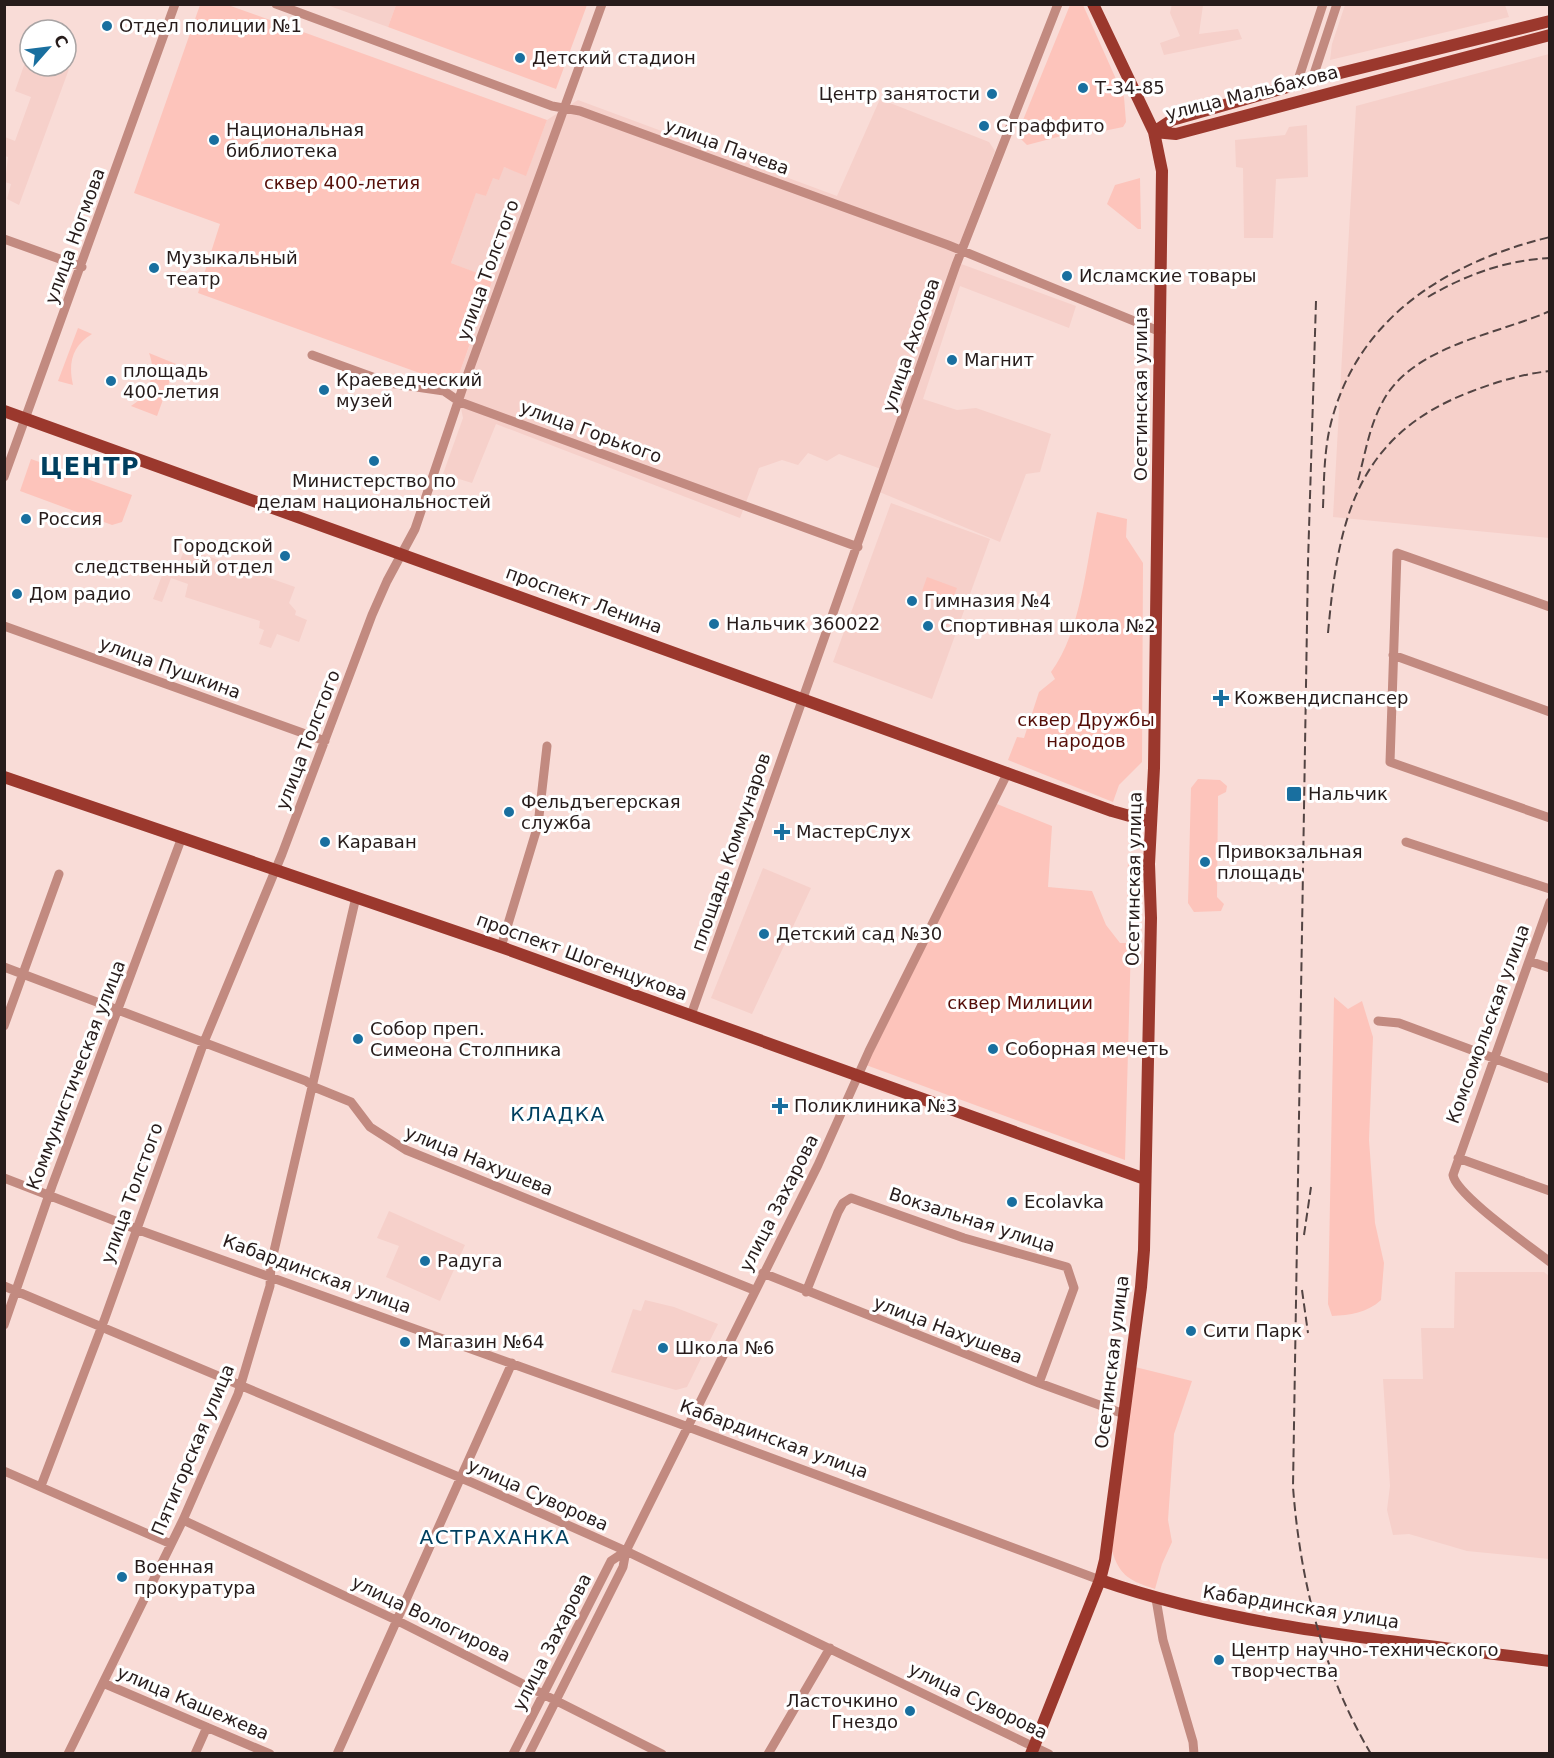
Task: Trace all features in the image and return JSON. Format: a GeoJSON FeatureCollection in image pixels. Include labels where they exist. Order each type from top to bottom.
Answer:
{"type":"FeatureCollection","features":[{"type":"Feature","properties":{"kind":"main road","name":"Осетинская улица"},"geometry":{"type":"LineString","coordinates":[[1033,1750],[1100,1580],[1141,1287],[1145,1179],[1162,171],[1154,132],[1093,4]]}},
{"type":"Feature","properties":{"kind":"main road","name":"улица Мальбахова"},"geometry":{"type":"LineString","coordinates":[[1154,132],[1172,120],[1312,80],[1550,21]]}},
{"type":"Feature","properties":{"kind":"main road","name":"улица Мальбахова"},"geometry":{"type":"LineString","coordinates":[[1154,132],[1176,134],[1550,35]]}},
{"type":"Feature","properties":{"kind":"main road","name":"проспект Ленина"},"geometry":{"type":"LineString","coordinates":[[4,411],[1112,811],[1151,822]]}},
{"type":"Feature","properties":{"kind":"main road","name":"проспект Шогенцукова"},"geometry":{"type":"LineString","coordinates":[[4,777],[501,947],[1145,1179]]}},
{"type":"Feature","properties":{"kind":"main road","name":"Кабардинская улица"},"geometry":{"type":"LineString","coordinates":[[1100,1580],[1156,1599],[1229,1617],[1550,1661]]}},
{"type":"Feature","properties":{"kind":"street","name":"улица Ногмова"},"geometry":{"type":"LineString","coordinates":[[4,477],[82,267],[175,4]]}},
{"type":"Feature","properties":{"kind":"street","name":"улица Пачева"},"geometry":{"type":"LineString","coordinates":[[276,4],[564,108],[580,111],[700,154],[962,251],[1161,332]]}},
{"type":"Feature","properties":{"kind":"street","name":"улица Толстого"},"geometry":{"type":"LineString","coordinates":[[41,1486],[102,1326],[204,1042],[276,869],[372,615],[415,529],[602,4]]}},
{"type":"Feature","properties":{"kind":"street","name":"улица Ахохова"},"geometry":{"type":"LineString","coordinates":[[804,699],[962,251],[1058,4]]}},
{"type":"Feature","properties":{"kind":"street"},"geometry":{"type":"LineString","coordinates":[[1296,86],[1323,4]]}},
{"type":"Feature","properties":{"kind":"street"},"geometry":{"type":"LineString","coordinates":[[1312,80],[1337,4]]}},
{"type":"Feature","properties":{"kind":"street"},"geometry":{"type":"LineString","coordinates":[[4,239],[82,267]]}},
{"type":"Feature","properties":{"kind":"street","name":"улица Горького"},"geometry":{"type":"LineString","coordinates":[[312,355],[390,383],[444,391],[460,402],[858,547]]}},
{"type":"Feature","properties":{"kind":"street"},"geometry":{"type":"LineString","coordinates":[[1550,607],[1397,553],[1390,762],[1550,818]]}},
{"type":"Feature","properties":{"kind":"street","name":"улица Пушкина"},"geometry":{"type":"LineString","coordinates":[[4,626],[325,741]]}},
{"type":"Feature","properties":{"kind":"street"},"geometry":{"type":"LineString","coordinates":[[1393,656],[1550,712]]}},
{"type":"Feature","properties":{"kind":"street","name":"площадь Коммунаров"},"geometry":{"type":"LineString","coordinates":[[691,1015],[804,699]]}},
{"type":"Feature","properties":{"kind":"street"},"geometry":{"type":"LineString","coordinates":[[501,947],[538,825],[547,746]]}},
{"type":"Feature","properties":{"kind":"street","name":"улица Захарова"},"geometry":{"type":"LineString","coordinates":[[529,1754],[623,1567],[626,1551],[859,1077],[869,1051],[1008,772]]}},
{"type":"Feature","properties":{"kind":"street","name":"Коммунистическая улица"},"geometry":{"type":"LineString","coordinates":[[4,1325],[116,1010],[122,1001],[182,837]]}},
{"type":"Feature","properties":{"kind":"street"},"geometry":{"type":"LineString","coordinates":[[1406,842],[1550,889]]}},
{"type":"Feature","properties":{"kind":"street"},"geometry":{"type":"LineString","coordinates":[[4,1026],[59,874]]}},
{"type":"Feature","properties":{"kind":"street","name":"Пятигорская улица"},"geometry":{"type":"LineString","coordinates":[[68,1754],[183,1520],[241,1386],[271,1276],[271,1264],[314,1087],[356,897]]}},
{"type":"Feature","properties":{"kind":"street","name":"Комсомольская улица"},"geometry":{"type":"LineString","coordinates":[[1550,902],[1495,1060],[1453,1171],[1456,1185],[1550,1262]]}},
{"type":"Feature","properties":{"kind":"street"},"geometry":{"type":"LineString","coordinates":[[1529,961],[1550,968]]}},
{"type":"Feature","properties":{"kind":"street","name":"улица Нахушева"},"geometry":{"type":"LineString","coordinates":[[4,967],[306,1081],[314,1087],[351,1102],[370,1127],[406,1150],[754,1290]]}},
{"type":"Feature","properties":{"kind":"street"},"geometry":{"type":"LineString","coordinates":[[1378,1021],[1399,1023],[1550,1079]]}},
{"type":"Feature","properties":{"kind":"street"},"geometry":{"type":"LineString","coordinates":[[1458,1158],[1550,1191]]}},
{"type":"Feature","properties":{"kind":"street","name":"Кабардинская улица"},"geometry":{"type":"LineString","coordinates":[[4,1178],[136,1229],[512,1363],[1100,1580]]}},
{"type":"Feature","properties":{"kind":"street","name":"Вокзальная улица"},"geometry":{"type":"LineString","coordinates":[[806,1292],[838,1212],[843,1203],[851,1198],[964,1238],[1066,1268],[1074,1288],[1039,1383]]}},
{"type":"Feature","properties":{"kind":"street","name":"улица Нахушева"},"geometry":{"type":"LineString","coordinates":[[762,1274],[1124,1414]]}},
{"type":"Feature","properties":{"kind":"street","name":"улица Суворова"},"geometry":{"type":"LineString","coordinates":[[4,1286],[461,1478],[626,1551],[830,1648],[1033,1750],[1049,1754]]}},
{"type":"Feature","properties":{"kind":"street"},"geometry":{"type":"LineString","coordinates":[[337,1754],[512,1363]]}},
{"type":"Feature","properties":{"kind":"street"},"geometry":{"type":"LineString","coordinates":[[4,1470],[171,1544]]}},
{"type":"Feature","properties":{"kind":"street","name":"улица Вологирова"},"geometry":{"type":"LineString","coordinates":[[183,1520],[558,1699],[662,1754]]}},
{"type":"Feature","properties":{"kind":"street","name":"улица Захарова"},"geometry":{"type":"LineString","coordinates":[[513,1754],[611,1561],[626,1551]]}},
{"type":"Feature","properties":{"kind":"street"},"geometry":{"type":"LineString","coordinates":[[1156,1599],[1163,1640],[1194,1754]]}},
{"type":"Feature","properties":{"kind":"street"},"geometry":{"type":"LineString","coordinates":[[768,1754],[830,1648]]}},
{"type":"Feature","properties":{"kind":"street","name":"улица Кашежева"},"geometry":{"type":"LineString","coordinates":[[103,1683],[270,1754]]}},
{"type":"Feature","properties":{"kind":"street"},"geometry":{"type":"LineString","coordinates":[[195,1754],[207,1727]]}},
{"type":"Feature","properties":{"kind":"shaded area"},"geometry":{"type":"Polygon","coordinates":[[[1172,4],[1203,5],[1199,34],[1238,29],[1242,39],[1164,55],[1160,43],[1180,36],[1170,13],[1172,4]]]}},
{"type":"Feature","properties":{"kind":"shaded area"},"geometry":{"type":"Polygon","coordinates":[[[327,5],[396,5],[388,27],[327,5]]]}},
{"type":"Feature","properties":{"kind":"shaded area"},"geometry":{"type":"Polygon","coordinates":[[[1345,5],[1505,5],[1509,17],[1330,60],[1332,44],[1345,5]]]}},
{"type":"Feature","properties":{"kind":"shaded area"},"geometry":{"type":"Polygon","coordinates":[[[1549,54],[1549,538],[1333,517],[1356,106],[1549,54]]]}},
{"type":"Feature","properties":{"kind":"shaded area"},"geometry":{"type":"Polygon","coordinates":[[[20,78],[66,78],[19,205],[7,199],[11,184],[5,182],[8,157],[5,156],[5,137],[15,141],[31,97],[15,91],[20,78]]]}},
{"type":"Feature","properties":{"kind":"shaded area"},"geometry":{"type":"Polygon","coordinates":[[[880,99],[989,142],[995,151],[953,261],[1076,306],[1069,328],[960,286],[923,399],[957,410],[976,408],[1051,434],[1040,472],[1026,474],[1000,542],[877,491],[884,470],[839,454],[827,461],[808,453],[798,465],[782,460],[759,468],[740,518],[496,424],[472,483],[443,474],[463,418],[456,383],[493,280],[451,263],[476,192],[486,196],[493,177],[504,167],[526,175],[547,120],[578,100],[837,196],[880,99]]]}},
{"type":"Feature","properties":{"kind":"shaded area"},"geometry":{"type":"Polygon","coordinates":[[[1307,125],[1308,177],[1276,179],[1273,238],[1244,238],[1243,168],[1236,167],[1235,140],[1285,135],[1289,127],[1307,125]]]}},
{"type":"Feature","properties":{"kind":"shaded area","name":"Гимназия №4"},"geometry":{"type":"Polygon","coordinates":[[[891,503],[990,539],[932,699],[833,662],[891,503]]]}},
{"type":"Feature","properties":{"kind":"shaded area"},"geometry":{"type":"Polygon","coordinates":[[[185,548],[295,587],[289,603],[296,611],[295,615],[307,620],[299,642],[277,634],[271,648],[259,644],[264,630],[259,628],[260,621],[185,597],[188,584],[171,578],[162,602],[153,599],[166,565],[173,568],[179,563],[185,548]]]}},
{"type":"Feature","properties":{"kind":"shaded area","name":"Детский сад №30"},"geometry":{"type":"Polygon","coordinates":[[[763,868],[811,888],[752,1014],[711,998],[763,868]]]}},
{"type":"Feature","properties":{"kind":"shaded area","name":"Радуга"},"geometry":{"type":"Polygon","coordinates":[[[389,1211],[465,1245],[440,1301],[386,1277],[399,1246],[377,1238],[389,1211]]]}},
{"type":"Feature","properties":{"kind":"shaded area"},"geometry":{"type":"Polygon","coordinates":[[[1455,1272],[1544,1272],[1549,1276],[1549,1559],[1467,1551],[1409,1534],[1393,1535],[1387,1510],[1390,1486],[1383,1379],[1423,1379],[1421,1328],[1454,1328],[1455,1272]]]}},
{"type":"Feature","properties":{"kind":"shaded area","name":"Школа №6"},"geometry":{"type":"Polygon","coordinates":[[[645,1300],[674,1307],[718,1324],[687,1387],[676,1390],[611,1372],[633,1309],[641,1311],[645,1300]]]}},
{"type":"Feature","properties":{"kind":"green space","name":"Детский стадион"},"geometry":{"type":"Polygon","coordinates":[[[396,4],[587,5],[556,89],[388,27],[396,4]]]}},
{"type":"Feature","properties":{"kind":"green space","name":"сквер 400-летия"},"geometry":{"type":"Polygon","coordinates":[[[200,5],[228,5],[547,120],[526,176],[504,167],[499,180],[493,178],[486,196],[476,193],[451,263],[493,279],[456,383],[450,384],[198,293],[220,224],[134,193],[200,5]]]}},
{"type":"Feature","properties":{"kind":"green space"},"geometry":{"type":"Polygon","coordinates":[[[1070,5],[1083,5],[1124,97],[1126,122],[1123,127],[1094,133],[1092,128],[1027,145],[1021,139],[1021,125],[1070,5]]]}},
{"type":"Feature","properties":{"kind":"green space"},"geometry":{"type":"Polygon","coordinates":[[[1140,178],[1141,229],[1138,229],[1107,204],[1115,185],[1140,178]]]}},
{"type":"Feature","properties":{"kind":"green space"},"geometry":{"type":"Polygon","coordinates":[[[78,328],[92,334],[80,344],[73,356],[71,369],[73,385],[58,381],[78,328]]]}},
{"type":"Feature","properties":{"kind":"green space"},"geometry":{"type":"Polygon","coordinates":[[[149,353],[176,364],[157,416],[131,406],[143,396],[150,383],[152,368],[149,353]]]}},
{"type":"Feature","properties":{"kind":"green space"},"geometry":{"type":"Polygon","coordinates":[[[31,459],[132,495],[122,522],[112,525],[20,491],[31,459]]]}},
{"type":"Feature","properties":{"kind":"green space","name":"сквер Дружбы народов"},"geometry":{"type":"Polygon","coordinates":[[[1097,512],[1127,519],[1126,537],[1143,563],[1142,762],[1119,785],[1113,802],[1008,760],[1017,737],[1024,738],[1039,692],[1055,679],[1051,672],[1061,656],[1076,617],[1097,512]]]}},
{"type":"Feature","properties":{"kind":"green space"},"geometry":{"type":"Polygon","coordinates":[[[927,577],[957,588],[952,601],[922,591],[927,577]]]}},
{"type":"Feature","properties":{"kind":"green space"},"geometry":{"type":"Polygon","coordinates":[[[1198,779],[1220,780],[1227,786],[1226,792],[1218,796],[1217,897],[1224,904],[1221,911],[1194,912],[1188,903],[1191,788],[1198,779]]]}},
{"type":"Feature","properties":{"kind":"green space","name":"сквер Милиции"},"geometry":{"type":"Polygon","coordinates":[[[997,804],[1052,826],[1048,887],[1092,891],[1106,925],[1120,943],[1131,943],[1125,1160],[866,1065],[997,804]]]}},
{"type":"Feature","properties":{"kind":"green space"},"geometry":{"type":"Polygon","coordinates":[[[1128,860],[1142,861],[1141,923],[1134,929],[1127,922],[1128,860]]]}},
{"type":"Feature","properties":{"kind":"green space"},"geometry":{"type":"Polygon","coordinates":[[[1334,997],[1348,1009],[1362,1001],[1373,1037],[1369,1140],[1375,1223],[1384,1263],[1381,1300],[1364,1311],[1332,1316],[1328,1304],[1334,997]]]}},
{"type":"Feature","properties":{"kind":"green space"},"geometry":{"type":"Polygon","coordinates":[[[1135,1367],[1192,1381],[1174,1434],[1168,1520],[1172,1542],[1162,1564],[1155,1589],[1128,1577],[1119,1567],[1112,1551],[1135,1367]]]}},
{"type":"Feature","properties":{"kind":"railway"},"geometry":{"type":"LineString","coordinates":[[1323,508],[1330,427],[1343,388],[1361,354],[1384,325],[1411,300],[1442,279],[1476,262],[1550,237]]}},
{"type":"Feature","properties":{"kind":"railway"},"geometry":{"type":"LineString","coordinates":[[1428,297],[1486,270],[1502,265],[1550,258]]}},
{"type":"Feature","properties":{"kind":"railway"},"geometry":{"type":"LineString","coordinates":[[1316,301],[1308,562],[1293,1487],[1301,1557],[1317,1625],[1340,1691],[1371,1754]]}},
{"type":"Feature","properties":{"kind":"railway"},"geometry":{"type":"LineString","coordinates":[[1358,480],[1370,432],[1381,405],[1394,385],[1412,369],[1456,345],[1550,311]]}},
{"type":"Feature","properties":{"kind":"railway"},"geometry":{"type":"LineString","coordinates":[[1328,633],[1338,555],[1347,520],[1360,487],[1377,458],[1401,433],[1431,410],[1490,385],[1519,376],[1550,371]]}},
{"type":"Feature","properties":{"kind":"railway"},"geometry":{"type":"LineString","coordinates":[[1304,1235],[1311,1187]]}},
{"type":"Feature","properties":{"kind":"railway"},"geometry":{"type":"LineString","coordinates":[[1302,1290],[1308,1333]]}},
{"type":"Feature","properties":{"kind":"place","name":"Отдел полиции №1"},"geometry":{"type":"Point","coordinates":[107,26]}},
{"type":"Feature","properties":{"kind":"place","name":"Детский стадион"},"geometry":{"type":"Point","coordinates":[520,58]}},
{"type":"Feature","properties":{"kind":"place","name":"Т-34-85"},"geometry":{"type":"Point","coordinates":[1083,88]}},
{"type":"Feature","properties":{"kind":"place","name":"Центр занятости"},"geometry":{"type":"Point","coordinates":[992,94]}},
{"type":"Feature","properties":{"kind":"place","name":"Сграффито"},"geometry":{"type":"Point","coordinates":[984,126]}},
{"type":"Feature","properties":{"kind":"place","name":"Национальная библиотека"},"geometry":{"type":"Point","coordinates":[214,140]}},
{"type":"Feature","properties":{"kind":"place","name":"Музыкальный театр"},"geometry":{"type":"Point","coordinates":[154,268]}},
{"type":"Feature","properties":{"kind":"place","name":"Исламские товары"},"geometry":{"type":"Point","coordinates":[1067,276]}},
{"type":"Feature","properties":{"kind":"place","name":"Магнит"},"geometry":{"type":"Point","coordinates":[952,360]}},
{"type":"Feature","properties":{"kind":"place","name":"площадь 400-летия"},"geometry":{"type":"Point","coordinates":[111,381]}},
{"type":"Feature","properties":{"kind":"place","name":"Краеведческий музей"},"geometry":{"type":"Point","coordinates":[324,390]}},
{"type":"Feature","properties":{"kind":"place","name":"Министерство по делам национальностей"},"geometry":{"type":"Point","coordinates":[374,461]}},
{"type":"Feature","properties":{"kind":"place","name":"Россия"},"geometry":{"type":"Point","coordinates":[26,519]}},
{"type":"Feature","properties":{"kind":"place","name":"Городской следственный отдел"},"geometry":{"type":"Point","coordinates":[285,556]}},
{"type":"Feature","properties":{"kind":"place","name":"Дом радио"},"geometry":{"type":"Point","coordinates":[17,594]}},
{"type":"Feature","properties":{"kind":"place","name":"Гимназия №4"},"geometry":{"type":"Point","coordinates":[912,601]}},
{"type":"Feature","properties":{"kind":"place","name":"Нальчик 360022"},"geometry":{"type":"Point","coordinates":[714,624]}},
{"type":"Feature","properties":{"kind":"place","name":"Спортивная школа №2"},"geometry":{"type":"Point","coordinates":[928,626]}},
{"type":"Feature","properties":{"kind":"place","name":"Кожвендиспансер"},"geometry":{"type":"Point","coordinates":[1221,698]}},
{"type":"Feature","properties":{"kind":"place","name":"Нальчик"},"geometry":{"type":"Point","coordinates":[1294,794]}},
{"type":"Feature","properties":{"kind":"place","name":"Фельдъегерская служба"},"geometry":{"type":"Point","coordinates":[509,812]}},
{"type":"Feature","properties":{"kind":"place","name":"МастерСлух"},"geometry":{"type":"Point","coordinates":[782,832]}},
{"type":"Feature","properties":{"kind":"place","name":"Караван"},"geometry":{"type":"Point","coordinates":[325,842]}},
{"type":"Feature","properties":{"kind":"place","name":"Привокзальная площадь"},"geometry":{"type":"Point","coordinates":[1205,862]}},
{"type":"Feature","properties":{"kind":"place","name":"Детский сад №30"},"geometry":{"type":"Point","coordinates":[764,934]}},
{"type":"Feature","properties":{"kind":"place","name":"Собор преп. Симеона Столпника"},"geometry":{"type":"Point","coordinates":[358,1039]}},
{"type":"Feature","properties":{"kind":"place","name":"Соборная мечеть"},"geometry":{"type":"Point","coordinates":[993,1049]}},
{"type":"Feature","properties":{"kind":"place","name":"Поликлиника №3"},"geometry":{"type":"Point","coordinates":[780,1106]}},
{"type":"Feature","properties":{"kind":"place","name":"Ecolavka"},"geometry":{"type":"Point","coordinates":[1012,1202]}},
{"type":"Feature","properties":{"kind":"place","name":"Радуга"},"geometry":{"type":"Point","coordinates":[425,1261]}},
{"type":"Feature","properties":{"kind":"place","name":"Сити Парк"},"geometry":{"type":"Point","coordinates":[1191,1331]}},
{"type":"Feature","properties":{"kind":"place","name":"Магазин №64"},"geometry":{"type":"Point","coordinates":[405,1342]}},
{"type":"Feature","properties":{"kind":"place","name":"Школа №6"},"geometry":{"type":"Point","coordinates":[663,1348]}},
{"type":"Feature","properties":{"kind":"place","name":"Военная прокуратура"},"geometry":{"type":"Point","coordinates":[122,1577]}},
{"type":"Feature","properties":{"kind":"place","name":"Центр научно-технического творчества"},"geometry":{"type":"Point","coordinates":[1219,1660]}},
{"type":"Feature","properties":{"kind":"place","name":"Ласточкино Гнездо"},"geometry":{"type":"Point","coordinates":[910,1711]}},
{"type":"Feature","properties":{"kind":"district","name":"ЦЕНТР"},"geometry":{"type":"Point","coordinates":[90,467]}},
{"type":"Feature","properties":{"kind":"district","name":"КЛАДКА"},"geometry":{"type":"Point","coordinates":[558,1114]}},
{"type":"Feature","properties":{"kind":"district","name":"АСТРАХАНКА"},"geometry":{"type":"Point","coordinates":[495,1537]}}]}
